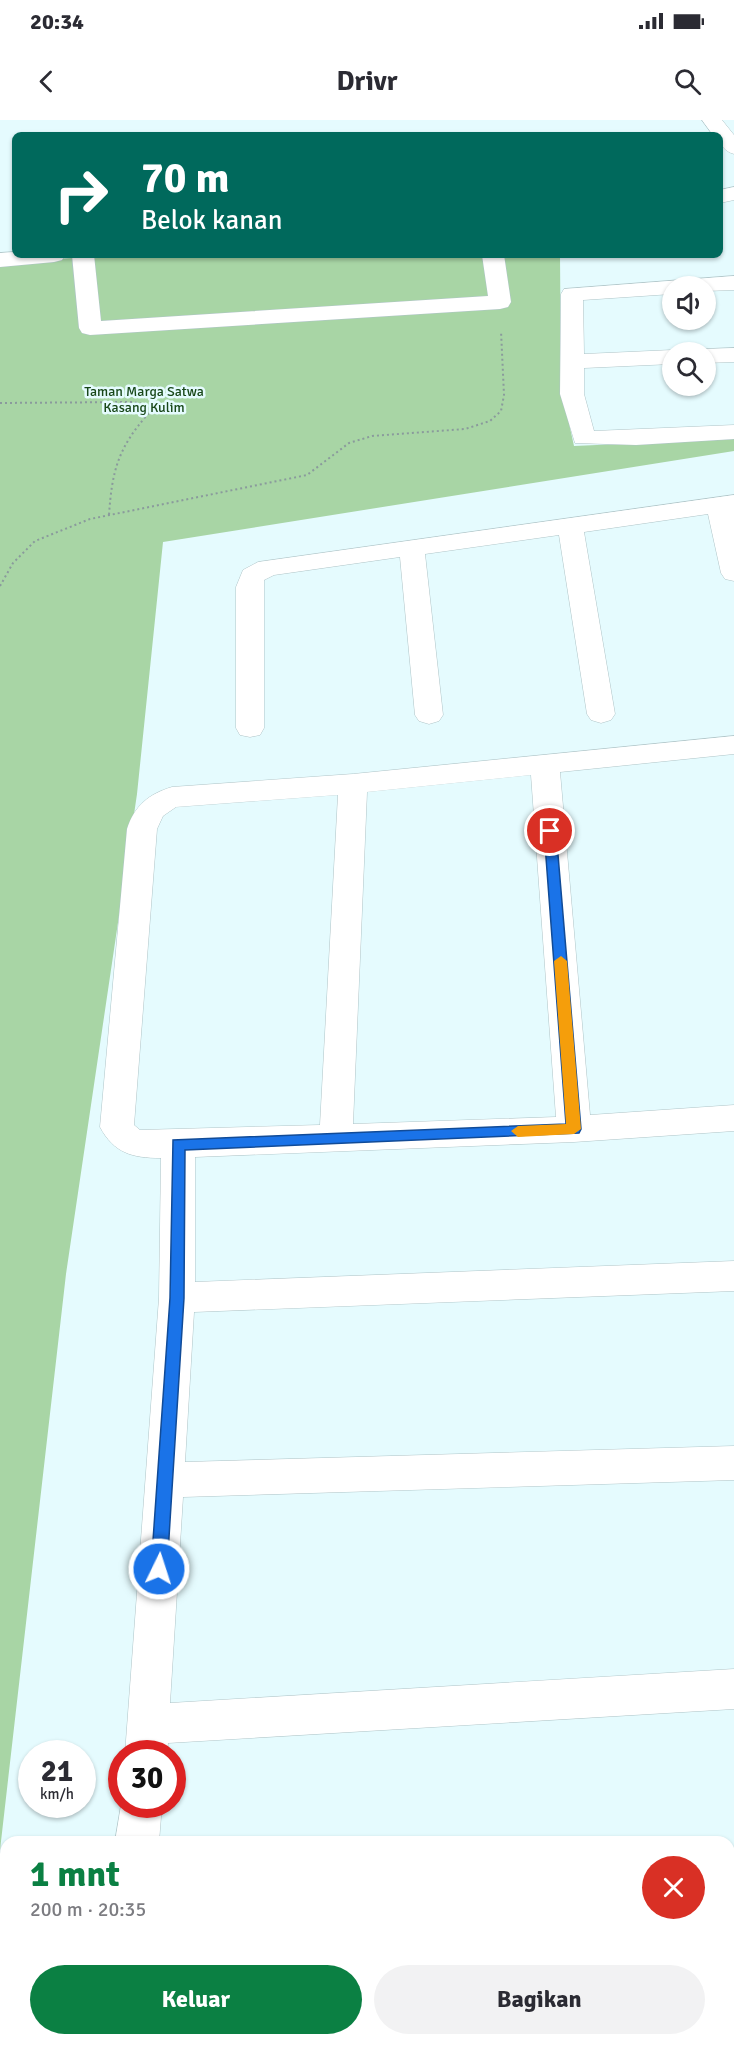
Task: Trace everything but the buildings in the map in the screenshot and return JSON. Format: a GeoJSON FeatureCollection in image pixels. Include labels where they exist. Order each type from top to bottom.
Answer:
{"type":"FeatureCollection","features":[{"type":"Feature","properties":{"kind":"street"},"geometry":{"type":"LineString","coordinates":[[712,120],[721,132]]}},
{"type":"Feature","properties":{"kind":"street"},"geometry":{"type":"LineString","coordinates":[[723,134],[734,148]]}},
{"type":"Feature","properties":{"kind":"street"},"geometry":{"type":"LineString","coordinates":[[0,260],[22,258]]}},
{"type":"Feature","properties":{"kind":"street"},"geometry":{"type":"LineString","coordinates":[[83,258],[90,328],[500,302],[493,258]]}},
{"type":"Feature","properties":{"kind":"street"},"geometry":{"type":"LineString","coordinates":[[716,284],[734,283]]}},
{"type":"Feature","properties":{"kind":"street"},"geometry":{"type":"LineString","coordinates":[[662,288],[572,294],[572,394],[584,438],[614,439],[734,432]]}},
{"type":"Feature","properties":{"kind":"street"},"geometry":{"type":"LineString","coordinates":[[716,356],[734,355]]}},
{"type":"Feature","properties":{"kind":"street"},"geometry":{"type":"LineString","coordinates":[[573,362],[662,358]]}},
{"type":"Feature","properties":{"kind":"street"},"geometry":{"type":"LineString","coordinates":[[250,729],[249,587],[252,576],[267,568],[726,504],[734,573]]}},
{"type":"Feature","properties":{"kind":"street"},"geometry":{"type":"LineString","coordinates":[[570,526],[601,714]]}},
{"type":"Feature","properties":{"kind":"street"},"geometry":{"type":"LineString","coordinates":[[412,549],[429,715]]}},
{"type":"Feature","properties":{"kind":"street"},"geometry":{"type":"LineString","coordinates":[[734,745],[353,784],[172,797],[155,803],[146,816],[117,1127],[128,1141],[141,1144],[178,1144],[574,1129],[734,1118]]}},
{"type":"Feature","properties":{"kind":"street"},"geometry":{"type":"LineString","coordinates":[[545,765],[574,1129]]}},
{"type":"Feature","properties":{"kind":"street"},"geometry":{"type":"LineString","coordinates":[[336,1138],[353,784]]}},
{"type":"Feature","properties":{"kind":"street"},"geometry":{"type":"LineString","coordinates":[[178,1144],[177,1298],[148,1739],[734,1689]]}},
{"type":"Feature","properties":{"kind":"street"},"geometry":{"type":"LineString","coordinates":[[177,1298],[734,1276]]}},
{"type":"Feature","properties":{"kind":"street"},"geometry":{"type":"LineString","coordinates":[[165,1480],[734,1463]]}},
{"type":"Feature","properties":{"kind":"street"},"geometry":{"type":"LineString","coordinates":[[138,1836],[140,1818]]}},
{"type":"Feature","properties":{"kind":"path"},"geometry":{"type":"LineString","coordinates":[[0,586],[12,563],[35,541],[90,519],[268,486],[307,475],[349,443],[372,436],[465,429],[490,421],[501,411],[504,395],[500,302]]}},
{"type":"Feature","properties":{"kind":"path"},"geometry":{"type":"LineString","coordinates":[[0,403],[132,402],[147,405],[148,414],[130,433],[112,471],[109,515]]}},
{"type":"Feature","properties":{"kind":"green space","name":"Taman Marga Satwa Kasang Kulim"},"geometry":{"type":"Polygon","coordinates":[[[72,258],[560,258],[561,387],[574,446],[734,439],[734,451],[163,542],[137,794],[66,1274],[2,1836],[0,1836],[0,263],[72,258]]]}},
{"type":"Feature","properties":{"kind":"slow traffic"},"geometry":{"type":"LineString","coordinates":[[518,1131],[574,1129],[561,961]]}},
{"type":"Feature","properties":{"kind":"route"},"geometry":{"type":"LineString","coordinates":[[159,1569],[177,1298],[178,1144],[574,1129],[550,831]]}}]}
